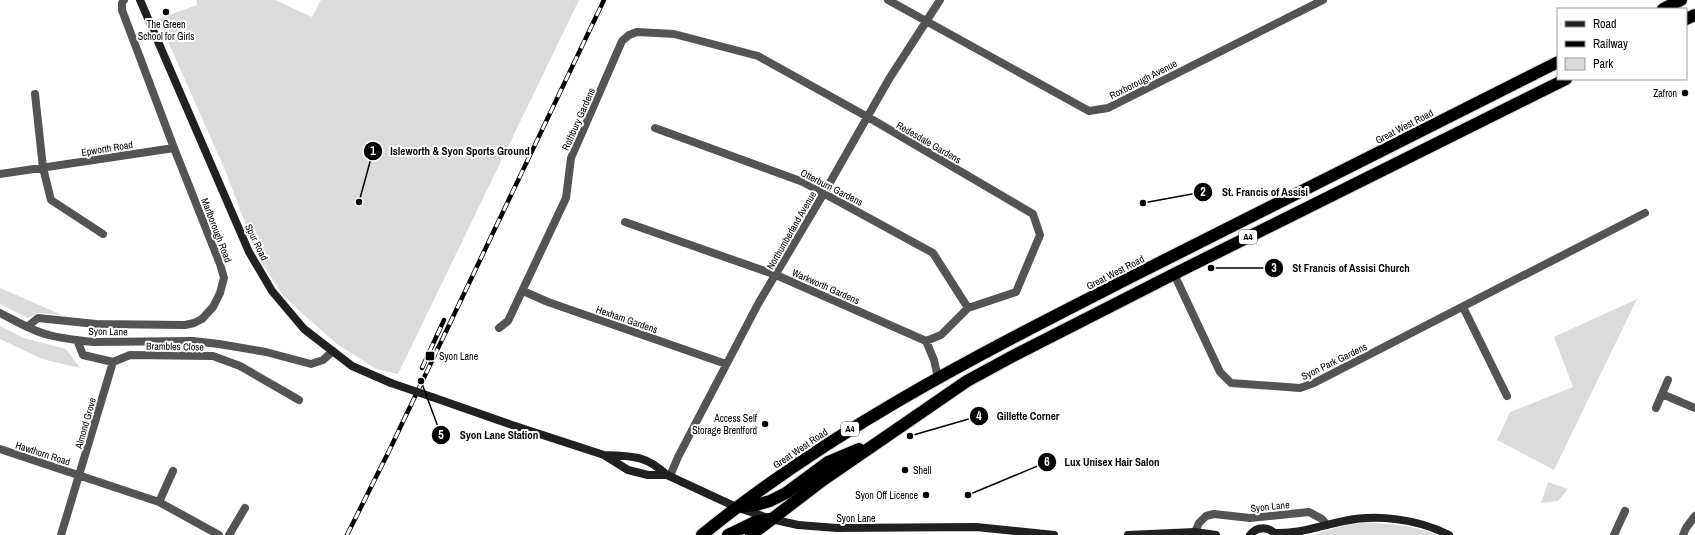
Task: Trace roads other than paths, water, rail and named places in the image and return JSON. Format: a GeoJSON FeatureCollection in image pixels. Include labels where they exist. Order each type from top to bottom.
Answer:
{"type":"FeatureCollection","features":[{"type":"Feature","properties":{"kind":"highway"},"geometry":{"type":"LineString","coordinates":[[1665,8],[1681,0]]}},
{"type":"Feature","properties":{"kind":"highway","name":"Great West Road"},"geometry":{"type":"LineString","coordinates":[[702,535],[736,507],[802,459],[875,413],[1014,336],[1557,63]]}},
{"type":"Feature","properties":{"kind":"highway","name":"A4"},"geometry":{"type":"LineString","coordinates":[[751,535],[822,480],[967,381],[1174,274],[1564,80]]}},
{"type":"Feature","properties":{"kind":"highway","name":"A4"},"geometry":{"type":"LineString","coordinates":[[736,507],[756,505],[770,501],[786,493],[828,462],[877,442]]}},
{"type":"Feature","properties":{"kind":"highway","name":"A4"},"geometry":{"type":"LineString","coordinates":[[728,535],[756,522],[771,519]]}},
{"type":"Feature","properties":{"kind":"main road","name":"Spur Road"},"geometry":{"type":"LineString","coordinates":[[140,0],[248,252],[272,291],[304,329],[352,366],[391,383],[453,404]]}},
{"type":"Feature","properties":{"kind":"main road","name":"Syon Lane"},"geometry":{"type":"LineString","coordinates":[[453,404],[604,455],[628,470],[648,475],[669,476]]}},
{"type":"Feature","properties":{"kind":"main road","name":"Syon Lane"},"geometry":{"type":"LineString","coordinates":[[604,455],[625,456],[648,461],[669,476],[736,507],[771,519],[798,525],[836,528],[976,527],[1054,535]]}},
{"type":"Feature","properties":{"kind":"main road"},"geometry":{"type":"LineString","coordinates":[[1250,535],[1260,528],[1266,528],[1275,534],[1303,533],[1327,525],[1357,518],[1390,519],[1420,524],[1449,535]]}},
{"type":"Feature","properties":{"kind":"main road"},"geometry":{"type":"LineString","coordinates":[[1128,535],[1195,532],[1216,535]]}},
{"type":"Feature","properties":{"kind":"street","name":"Marlborough Road"},"geometry":{"type":"LineString","coordinates":[[27,327],[38,318],[96,324],[186,325],[202,319],[213,307],[220,293],[224,278],[220,264],[122,10],[122,3],[124,0]]}},
{"type":"Feature","properties":{"kind":"street","name":"Roxborough Avenue"},"geometry":{"type":"LineString","coordinates":[[888,0],[1089,111],[1108,108],[1323,0]]}},
{"type":"Feature","properties":{"kind":"street","name":"Northumberland Avenue"},"geometry":{"type":"LineString","coordinates":[[669,476],[726,364],[776,275],[889,79],[940,0]]}},
{"type":"Feature","properties":{"kind":"street","name":"Redesdale Gardens"},"geometry":{"type":"LineString","coordinates":[[637,32],[674,34],[758,56],[867,117],[1033,214],[1040,235],[1016,292],[968,308],[941,334],[926,341]]}},
{"type":"Feature","properties":{"kind":"street","name":"Rothbury Gardens"},"geometry":{"type":"LineString","coordinates":[[499,328],[508,322],[566,198],[571,158],[622,41],[629,35],[637,32]]}},
{"type":"Feature","properties":{"kind":"street"},"geometry":{"type":"LineString","coordinates":[[35,94],[44,168],[51,200],[103,234]]}},
{"type":"Feature","properties":{"kind":"street","name":"Otterburn Gardens"},"geometry":{"type":"LineString","coordinates":[[655,128],[803,182],[933,253],[968,308]]}},
{"type":"Feature","properties":{"kind":"street","name":"Epworth Road"},"geometry":{"type":"LineString","coordinates":[[0,174],[174,148]]}},
{"type":"Feature","properties":{"kind":"street","name":"Syon Park Gardens"},"geometry":{"type":"LineString","coordinates":[[1174,274],[1220,372],[1232,383],[1300,388],[1314,383],[1645,213]]}},
{"type":"Feature","properties":{"kind":"street","name":"Warkworth Gardens"},"geometry":{"type":"LineString","coordinates":[[626,222],[776,275],[926,341]]}},
{"type":"Feature","properties":{"kind":"street","name":"Hexham Gardens"},"geometry":{"type":"LineString","coordinates":[[523,290],[548,302],[726,364]]}},
{"type":"Feature","properties":{"kind":"street"},"geometry":{"type":"LineString","coordinates":[[1463,307],[1507,396]]}},
{"type":"Feature","properties":{"kind":"street","name":"Syon Lane"},"geometry":{"type":"LineString","coordinates":[[0,313],[27,327],[48,335],[93,342],[212,343],[266,352],[311,364],[323,360],[333,351]]}},
{"type":"Feature","properties":{"kind":"street"},"geometry":{"type":"LineString","coordinates":[[77,340],[83,355],[113,362]]}},
{"type":"Feature","properties":{"kind":"street"},"geometry":{"type":"LineString","coordinates":[[926,341],[934,360],[938,378]]}},
{"type":"Feature","properties":{"kind":"street","name":"Brambles Close"},"geometry":{"type":"LineString","coordinates":[[113,362],[130,355],[213,356],[240,366],[300,400]]}},
{"type":"Feature","properties":{"kind":"street","name":"Almond Grove"},"geometry":{"type":"LineString","coordinates":[[61,535],[113,362]]}},
{"type":"Feature","properties":{"kind":"street"},"geometry":{"type":"LineString","coordinates":[[1656,408],[1668,380]]}},
{"type":"Feature","properties":{"kind":"street"},"geometry":{"type":"LineString","coordinates":[[1662,394],[1695,408]]}},
{"type":"Feature","properties":{"kind":"street","name":"Hawthorn Road"},"geometry":{"type":"LineString","coordinates":[[0,449],[159,502],[219,535]]}},
{"type":"Feature","properties":{"kind":"street"},"geometry":{"type":"LineString","coordinates":[[159,502],[173,471]]}},
{"type":"Feature","properties":{"kind":"street"},"geometry":{"type":"LineString","coordinates":[[229,535],[245,508]]}},
{"type":"Feature","properties":{"kind":"street"},"geometry":{"type":"LineString","coordinates":[[1614,535],[1625,511]]}},
{"type":"Feature","properties":{"kind":"street","name":"Syon Lane"},"geometry":{"type":"LineString","coordinates":[[1195,532],[1199,523],[1206,516],[1214,514],[1250,518],[1309,512],[1322,519],[1327,525]]}},
{"type":"Feature","properties":{"kind":"street"},"geometry":{"type":"LineString","coordinates":[[1683,535],[1686,528],[1695,516]]}},
{"type":"Feature","properties":{"kind":"railway"},"geometry":{"type":"LineString","coordinates":[[347,535],[389,451],[604,0]]}},
{"type":"Feature","properties":{"kind":"railway"},"geometry":{"type":"LineString","coordinates":[[422,368],[444,320]]}},
{"type":"Feature","properties":{"kind":"place","name":"The Green School for Girls"},"geometry":{"type":"Point","coordinates":[166,12]}},
{"type":"Feature","properties":{"kind":"place","name":"Zafron"},"geometry":{"type":"Point","coordinates":[1685,93]}},
{"type":"Feature","properties":{"kind":"place","name":"Isleworth & Syon Sports Ground"},"geometry":{"type":"Point","coordinates":[359,202]}},
{"type":"Feature","properties":{"kind":"place","name":"St. Francis of Assisi"},"geometry":{"type":"Point","coordinates":[1143,203]}},
{"type":"Feature","properties":{"kind":"place","name":"St Francis of Assisi Church"},"geometry":{"type":"Point","coordinates":[1211,268]}},
{"type":"Feature","properties":{"kind":"place","name":"Syon Lane"},"geometry":{"type":"Point","coordinates":[430,356]}},
{"type":"Feature","properties":{"kind":"place","name":"Syon Lane Station"},"geometry":{"type":"Point","coordinates":[421,381]}},
{"type":"Feature","properties":{"kind":"place","name":"Access Self Storage Brentford"},"geometry":{"type":"Point","coordinates":[765,424]}},
{"type":"Feature","properties":{"kind":"place","name":"Gillette Corner"},"geometry":{"type":"Point","coordinates":[910,436]}},
{"type":"Feature","properties":{"kind":"place","name":"Shell"},"geometry":{"type":"Point","coordinates":[905,470]}},
{"type":"Feature","properties":{"kind":"place","name":"Syon Off Licence"},"geometry":{"type":"Point","coordinates":[926,495]}},
{"type":"Feature","properties":{"kind":"place","name":"Lux Unisex Hair Salon"},"geometry":{"type":"Point","coordinates":[968,495]}}]}
